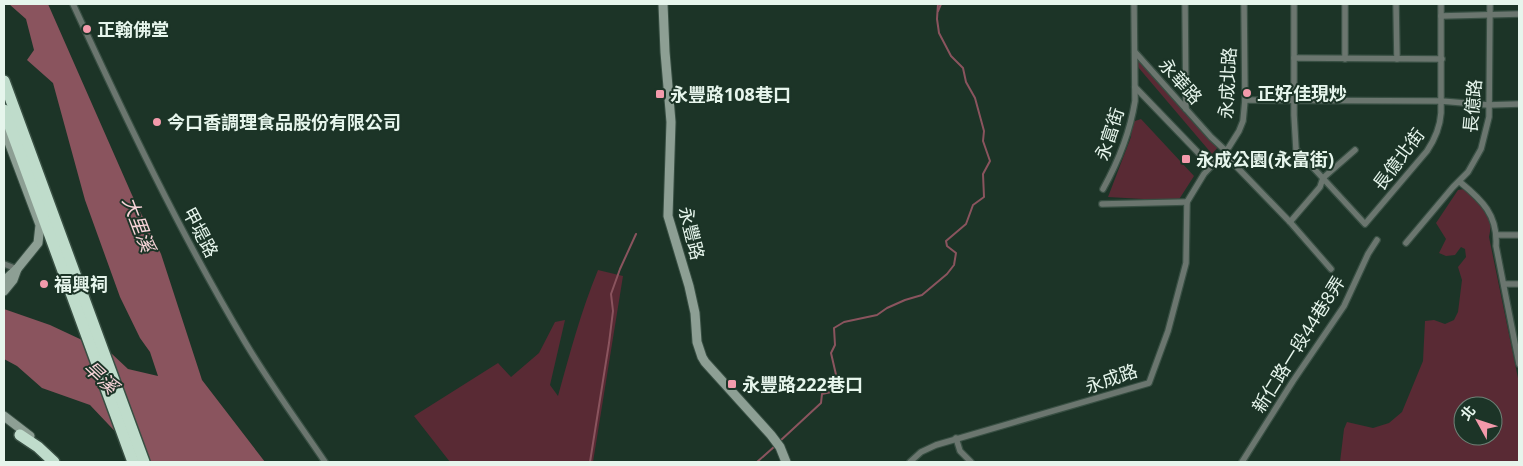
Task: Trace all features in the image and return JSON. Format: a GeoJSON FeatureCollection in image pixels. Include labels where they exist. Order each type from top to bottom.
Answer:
{"type":"FeatureCollection","features":[{"type":"Feature","properties":{"kind":"highway"},"geometry":{"type":"LineString","coordinates":[[4,81],[144,462]]}},
{"type":"Feature","properties":{"kind":"highway"},"geometry":{"type":"LineString","coordinates":[[4,110],[132,462]]}},
{"type":"Feature","properties":{"kind":"highway"},"geometry":{"type":"LineString","coordinates":[[20,435],[38,447],[54,462]]}},
{"type":"Feature","properties":{"kind":"street","name":"甲堤路"},"geometry":{"type":"LineString","coordinates":[[73,4],[145,156],[213,288],[272,386],[325,462]]}},
{"type":"Feature","properties":{"kind":"street","name":"永豐路"},"geometry":{"type":"LineString","coordinates":[[663,4],[664,52],[671,122],[668,216],[689,286],[695,314],[696,342],[705,362],[778,444],[786,462]]}},
{"type":"Feature","properties":{"kind":"street","name":"永富街"},"geometry":{"type":"LineString","coordinates":[[1103,189],[1116,163],[1128,129],[1135,101],[1134,4]]}},
{"type":"Feature","properties":{"kind":"street"},"geometry":{"type":"LineString","coordinates":[[1185,4],[1186,109]]}},
{"type":"Feature","properties":{"kind":"street","name":"永成北路"},"geometry":{"type":"LineString","coordinates":[[1226,151],[1243,121],[1245,100],[1244,4]]}},
{"type":"Feature","properties":{"kind":"street"},"geometry":{"type":"LineString","coordinates":[[1294,4],[1296,149],[1323,178]]}},
{"type":"Feature","properties":{"kind":"street"},"geometry":{"type":"LineString","coordinates":[[1345,4],[1345,59]]}},
{"type":"Feature","properties":{"kind":"street"},"geometry":{"type":"LineString","coordinates":[[1396,4],[1397,59]]}},
{"type":"Feature","properties":{"kind":"street","name":"長億北街"},"geometry":{"type":"LineString","coordinates":[[1323,178],[1364,224],[1432,143],[1440,122],[1442,101],[1442,4]]}},
{"type":"Feature","properties":{"kind":"street","name":"長億路"},"geometry":{"type":"LineString","coordinates":[[1406,243],[1468,172],[1481,148],[1489,117],[1490,4]]}},
{"type":"Feature","properties":{"kind":"street"},"geometry":{"type":"LineString","coordinates":[[1442,16],[1519,14]]}},
{"type":"Feature","properties":{"kind":"street","name":"永華路"},"geometry":{"type":"LineString","coordinates":[[1135,52],[1226,151]]}},
{"type":"Feature","properties":{"kind":"street"},"geometry":{"type":"LineString","coordinates":[[1294,58],[1442,60]]}},
{"type":"Feature","properties":{"kind":"street","name":"永富街"},"geometry":{"type":"LineString","coordinates":[[1135,87],[1211,166]]}},
{"type":"Feature","properties":{"kind":"street"},"geometry":{"type":"LineString","coordinates":[[1245,100],[1442,101],[1488,105],[1519,104]]}},
{"type":"Feature","properties":{"kind":"street"},"geometry":{"type":"LineString","coordinates":[[4,128],[40,225],[38,243],[4,282]]}},
{"type":"Feature","properties":{"kind":"street"},"geometry":{"type":"LineString","coordinates":[[1290,222],[1320,187],[1323,178],[1355,150]]}},
{"type":"Feature","properties":{"kind":"street"},"geometry":{"type":"LineString","coordinates":[[1226,151],[1233,163],[1290,222],[1331,269]]}},
{"type":"Feature","properties":{"kind":"street","name":"永成路"},"geometry":{"type":"LineString","coordinates":[[910,462],[928,448],[956,438],[1149,384],[1173,316],[1186,263],[1187,202],[1201,178],[1226,151]]}},
{"type":"Feature","properties":{"kind":"street"},"geometry":{"type":"LineString","coordinates":[[1460,182],[1479,197],[1492,219],[1497,235],[1496,246],[1516,333],[1519,364]]}},
{"type":"Feature","properties":{"kind":"street"},"geometry":{"type":"LineString","coordinates":[[1102,204],[1187,202]]}},
{"type":"Feature","properties":{"kind":"street"},"geometry":{"type":"LineString","coordinates":[[1497,235],[1519,235]]}},
{"type":"Feature","properties":{"kind":"street","name":"新仁路一段44巷8弄"},"geometry":{"type":"LineString","coordinates":[[1242,462],[1344,306],[1368,254],[1377,240]]}},
{"type":"Feature","properties":{"kind":"street"},"geometry":{"type":"LineString","coordinates":[[4,264],[17,269]]}},
{"type":"Feature","properties":{"kind":"street"},"geometry":{"type":"LineString","coordinates":[[4,291],[13,280],[17,269]]}},
{"type":"Feature","properties":{"kind":"street"},"geometry":{"type":"LineString","coordinates":[[1504,284],[1519,284]]}},
{"type":"Feature","properties":{"kind":"street"},"geometry":{"type":"LineString","coordinates":[[4,416],[44,446],[61,462]]}},
{"type":"Feature","properties":{"kind":"street"},"geometry":{"type":"LineString","coordinates":[[4,423],[20,435],[47,462]]}},
{"type":"Feature","properties":{"kind":"street"},"geometry":{"type":"LineString","coordinates":[[956,438],[960,451],[971,462]]}},
{"type":"Feature","properties":{"kind":"shaded area"},"geometry":{"type":"Polygon","coordinates":[[[1138,58],[1219,146],[1212,154],[1138,67],[1138,58]]]}},
{"type":"Feature","properties":{"kind":"shaded area"},"geometry":{"type":"Polygon","coordinates":[[[1141,119],[1194,176],[1178,201],[1108,197],[1131,137],[1132,122],[1141,119]]]}},
{"type":"Feature","properties":{"kind":"shaded area"},"geometry":{"type":"Polygon","coordinates":[[[1464,189],[1484,207],[1491,220],[1489,237],[1519,383],[1519,462],[1340,462],[1344,429],[1347,422],[1373,428],[1389,423],[1402,412],[1423,361],[1425,321],[1434,320],[1445,324],[1454,320],[1458,312],[1462,280],[1458,267],[1466,257],[1465,249],[1461,247],[1455,255],[1446,256],[1439,253],[1446,239],[1436,223],[1458,190],[1464,189]]]}},
{"type":"Feature","properties":{"kind":"shaded area"},"geometry":{"type":"Polygon","coordinates":[[[598,270],[623,276],[593,462],[450,462],[414,416],[498,363],[511,377],[539,353],[555,322],[565,320],[550,385],[558,396],[571,348],[598,270]]]}},
{"type":"Feature","properties":{"kind":"water"},"geometry":{"type":"Polygon","coordinates":[[[9,4],[48,4],[132,195],[161,254],[202,380],[265,462],[144,462],[90,405],[42,388],[17,366],[4,359],[4,309],[50,325],[112,354],[128,369],[158,376],[150,352],[140,338],[120,297],[85,200],[53,83],[27,60],[34,50],[26,19],[9,4]]]}},
{"type":"Feature","properties":{"kind":"waterway"},"geometry":{"type":"LineString","coordinates":[[780,441],[821,403],[822,394],[836,391],[838,386],[831,353],[835,345],[834,328],[844,322],[877,315],[887,308],[922,295],[947,274],[954,265],[956,253],[947,246],[946,241],[966,224],[973,205],[984,197],[983,174],[990,161],[983,141],[984,131],[975,98],[966,82],[963,68],[951,56],[939,33],[937,19],[938,4]]}},
{"type":"Feature","properties":{"kind":"waterway"},"geometry":{"type":"LineString","coordinates":[[938,11],[941,4]]}},
{"type":"Feature","properties":{"kind":"waterway"},"geometry":{"type":"LineString","coordinates":[[590,462],[609,343],[613,311],[611,294],[636,234]]}},
{"type":"Feature","properties":{"kind":"waterway"},"geometry":{"type":"LineString","coordinates":[[757,462],[775,446]]}},
{"type":"Feature","properties":{"kind":"place","name":"正翰佛堂"},"geometry":{"type":"Point","coordinates":[87,29]}},
{"type":"Feature","properties":{"kind":"place","name":"正好佳現炒"},"geometry":{"type":"Point","coordinates":[1247,93]}},
{"type":"Feature","properties":{"kind":"place","name":"永豐路108巷口"},"geometry":{"type":"Point","coordinates":[660,94]}},
{"type":"Feature","properties":{"kind":"place","name":"今口香調理食品股份有限公司"},"geometry":{"type":"Point","coordinates":[157,122]}},
{"type":"Feature","properties":{"kind":"place","name":"永成公園(永富街)"},"geometry":{"type":"Point","coordinates":[1186,159]}},
{"type":"Feature","properties":{"kind":"place","name":"福興祠"},"geometry":{"type":"Point","coordinates":[44,284]}},
{"type":"Feature","properties":{"kind":"place","name":"永豐路222巷口"},"geometry":{"type":"Point","coordinates":[732,384]}},
{"type":"Feature","properties":{"kind":"water label","name":"大里溪"},"geometry":{"type":"Point","coordinates":[139,224]}},
{"type":"Feature","properties":{"kind":"water label","name":"旱溪"},"geometry":{"type":"Point","coordinates":[101,377]}}]}
